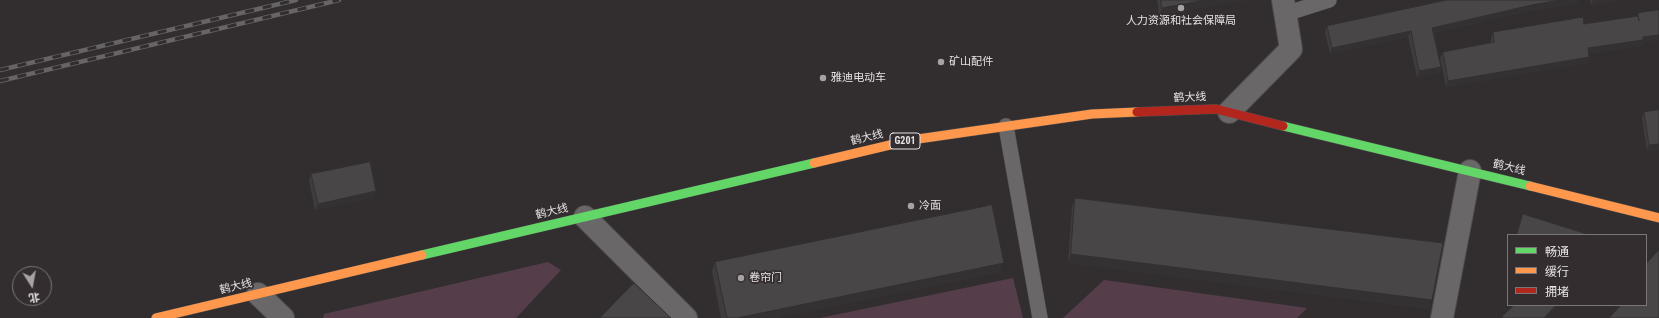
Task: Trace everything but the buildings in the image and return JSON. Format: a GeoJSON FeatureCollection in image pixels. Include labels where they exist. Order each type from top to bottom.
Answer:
{"type":"FeatureCollection","features":[{"type":"Feature","properties":{"kind":"highway","name":"鹤大线"},"geometry":{"type":"LineString","coordinates":[[156,318],[911,140],[1092,114],[1216,109],[1659,218]]}},
{"type":"Feature","properties":{"kind":"street"},"geometry":{"type":"LineString","coordinates":[[1229,112],[1291,49],[1284,7]]}},
{"type":"Feature","properties":{"kind":"street"},"geometry":{"type":"LineString","coordinates":[[1442,318],[1470,171]]}},
{"type":"Feature","properties":{"kind":"street"},"geometry":{"type":"LineString","coordinates":[[585,217],[686,318]]}},
{"type":"Feature","properties":{"kind":"street"},"geometry":{"type":"LineString","coordinates":[[258,294],[283,318]]}},
{"type":"Feature","properties":{"kind":"lane"},"geometry":{"type":"LineString","coordinates":[[1284,7],[1329,0]]}},
{"type":"Feature","properties":{"kind":"lane"},"geometry":{"type":"LineString","coordinates":[[1006,126],[1040,318]]}},
{"type":"Feature","properties":{"kind":"shaded area"},"geometry":{"type":"Polygon","coordinates":[[[548,262],[561,270],[516,318],[323,318],[324,314],[548,262]]]}},
{"type":"Feature","properties":{"kind":"shaded area"},"geometry":{"type":"Polygon","coordinates":[[[1013,278],[1023,318],[820,318],[1013,278]]]}},
{"type":"Feature","properties":{"kind":"shaded area"},"geometry":{"type":"Polygon","coordinates":[[[1104,280],[1307,308],[1297,318],[1063,318],[1104,280]]]}},
{"type":"Feature","properties":{"kind":"railway"},"geometry":{"type":"LineString","coordinates":[[0,70],[296,0]]}},
{"type":"Feature","properties":{"kind":"railway"},"geometry":{"type":"LineString","coordinates":[[0,81],[339,0]]}},
{"type":"Feature","properties":{"kind":"traffic: fast"},"geometry":{"type":"LineString","coordinates":[[1283,126],[1530,186]]}},
{"type":"Feature","properties":{"kind":"traffic: fast"},"geometry":{"type":"LineString","coordinates":[[422,255],[814,163]]}},
{"type":"Feature","properties":{"kind":"traffic: slow"},"geometry":{"type":"LineString","coordinates":[[814,163],[911,140],[1092,114],[1137,112]]}},
{"type":"Feature","properties":{"kind":"traffic: slow"},"geometry":{"type":"LineString","coordinates":[[1530,186],[1659,218]]}},
{"type":"Feature","properties":{"kind":"traffic: slow"},"geometry":{"type":"LineString","coordinates":[[156,318],[422,255]]}},
{"type":"Feature","properties":{"kind":"traffic: jam"},"geometry":{"type":"LineString","coordinates":[[1137,112],[1216,109],[1283,126]]}},
{"type":"Feature","properties":{"kind":"place","name":"人力资源和社会保障局"},"geometry":{"type":"Point","coordinates":[1181,8]}},
{"type":"Feature","properties":{"kind":"place","name":"矿山配件"},"geometry":{"type":"Point","coordinates":[941,62]}},
{"type":"Feature","properties":{"kind":"place","name":"雅迪电动车"},"geometry":{"type":"Point","coordinates":[823,78]}},
{"type":"Feature","properties":{"kind":"place","name":"冷面"},"geometry":{"type":"Point","coordinates":[911,206]}},
{"type":"Feature","properties":{"kind":"place","name":"卷帘门"},"geometry":{"type":"Point","coordinates":[741,278]}}]}
